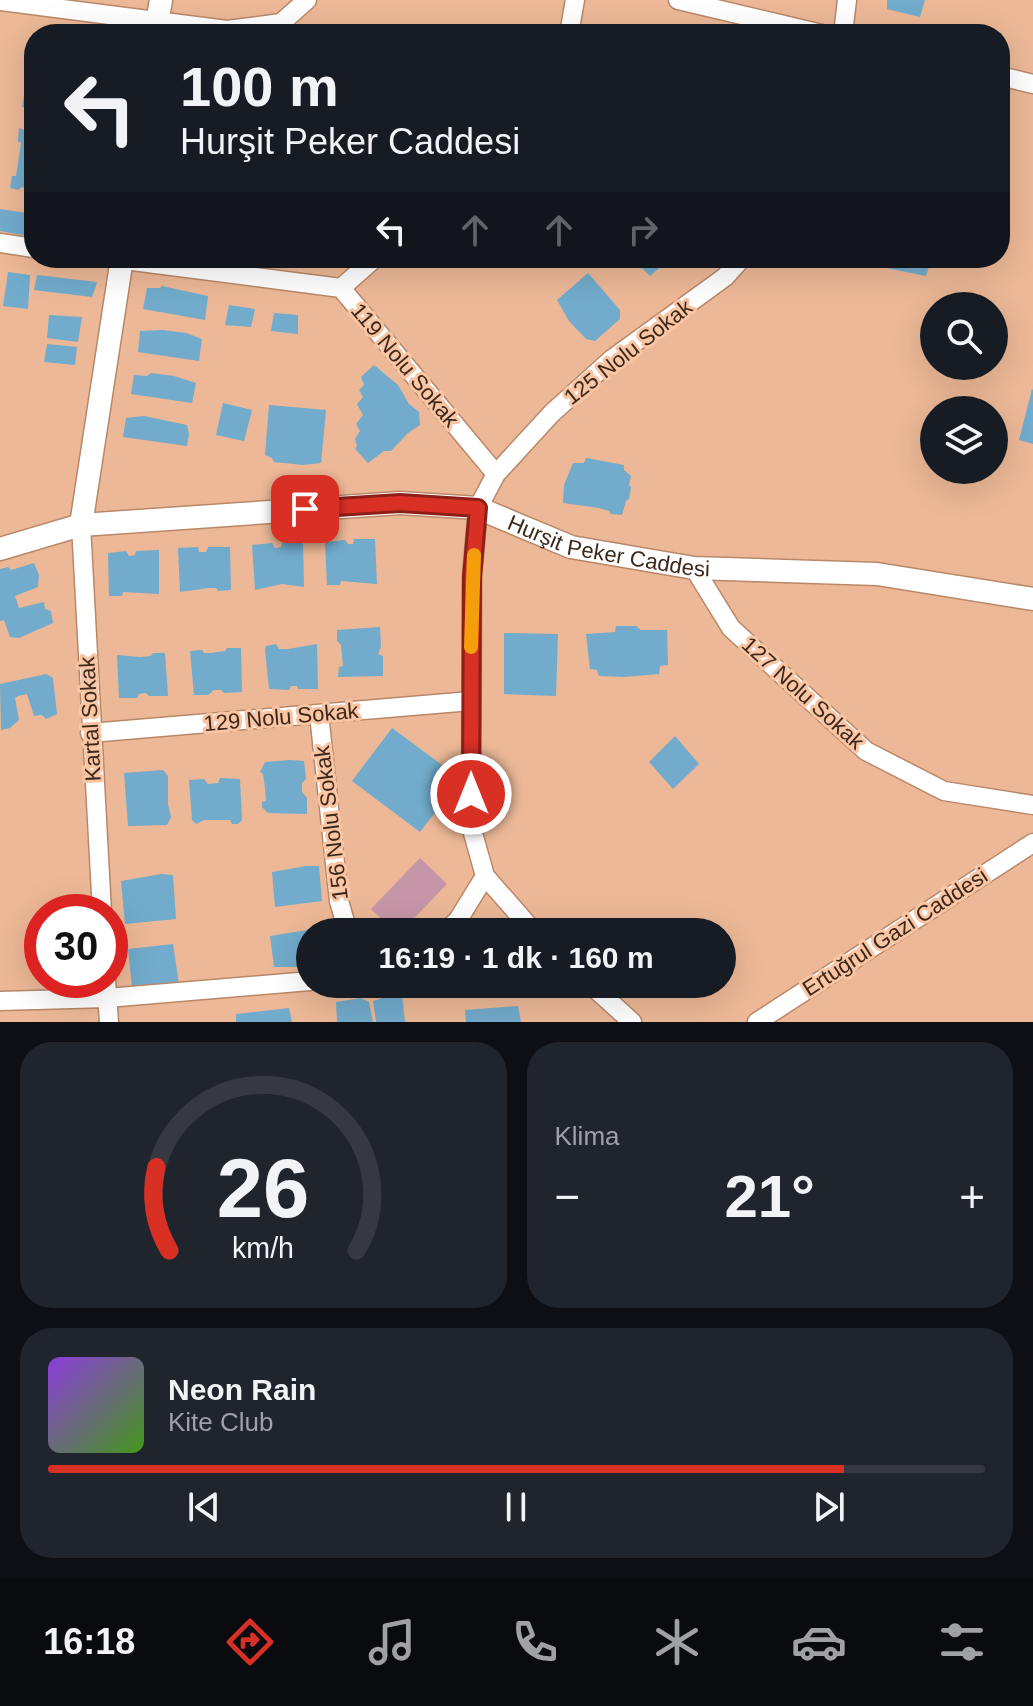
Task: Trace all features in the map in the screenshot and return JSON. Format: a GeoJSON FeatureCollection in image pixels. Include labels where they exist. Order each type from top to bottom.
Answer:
{"type":"FeatureCollection","features":[{"type":"Feature","properties":{"kind":"street"},"geometry":{"type":"LineString","coordinates":[[157,24],[161,0]]}},
{"type":"Feature","properties":{"kind":"street"},"geometry":{"type":"LineString","coordinates":[[273,24],[281,23],[307,0]]}},
{"type":"Feature","properties":{"kind":"street"},"geometry":{"type":"LineString","coordinates":[[571,24],[575,0]]}},
{"type":"Feature","properties":{"kind":"street"},"geometry":{"type":"LineString","coordinates":[[678,0],[780,24]]}},
{"type":"Feature","properties":{"kind":"street"},"geometry":{"type":"LineString","coordinates":[[844,24],[847,0]]}},
{"type":"Feature","properties":{"kind":"street"},"geometry":{"type":"LineString","coordinates":[[0,1],[133,24]]}},
{"type":"Feature","properties":{"kind":"street"},"geometry":{"type":"LineString","coordinates":[[1010,78],[1033,84]]}},
{"type":"Feature","properties":{"kind":"street"},"geometry":{"type":"LineString","coordinates":[[0,243],[24,247]]}},
{"type":"Feature","properties":{"kind":"street"},"geometry":{"type":"LineString","coordinates":[[81,525],[116,268]]}},
{"type":"Feature","properties":{"kind":"street","name":"119 Nolu Sokak"},"geometry":{"type":"LineString","coordinates":[[187,268],[341,288],[496,474]]}},
{"type":"Feature","properties":{"kind":"street"},"geometry":{"type":"LineString","coordinates":[[341,288],[364,268]]}},
{"type":"Feature","properties":{"kind":"street","name":"125 Nolu Sokak"},"geometry":{"type":"LineString","coordinates":[[478,508],[496,474],[552,413],[612,359],[733,268]]}},
{"type":"Feature","properties":{"kind":"street","name":"Hurşit Peker Caddesi"},"geometry":{"type":"LineString","coordinates":[[0,549],[81,525],[400,503],[478,508],[571,547],[694,568],[877,574],[1033,599]]}},
{"type":"Feature","properties":{"kind":"street"},"geometry":{"type":"LineString","coordinates":[[478,508],[472,577],[471,826],[485,876],[522,918]]}},
{"type":"Feature","properties":{"kind":"street","name":"Kartal Sokak"},"geometry":{"type":"LineString","coordinates":[[81,525],[101,894]]}},
{"type":"Feature","properties":{"kind":"street","name":"127 Nolu Sokak"},"geometry":{"type":"LineString","coordinates":[[694,568],[731,628],[866,751],[944,791],[1033,805]]}},
{"type":"Feature","properties":{"kind":"street","name":"129 Nolu Sokak"},"geometry":{"type":"LineString","coordinates":[[90,733],[471,701]]}},
{"type":"Feature","properties":{"kind":"street","name":"156 Nolu Sokak"},"geometry":{"type":"LineString","coordinates":[[319,714],[339,901],[344,918]]}},
{"type":"Feature","properties":{"kind":"street","name":"Ertuğrul Gazi Caddesi"},"geometry":{"type":"LineString","coordinates":[[757,1022],[1033,843]]}},
{"type":"Feature","properties":{"kind":"street"},"geometry":{"type":"LineString","coordinates":[[459,918],[485,876]]}},
{"type":"Feature","properties":{"kind":"street"},"geometry":{"type":"LineString","coordinates":[[128,988],[296,982]]}},
{"type":"Feature","properties":{"kind":"street"},"geometry":{"type":"LineString","coordinates":[[0,1001],[26,998]]}},
{"type":"Feature","properties":{"kind":"street"},"geometry":{"type":"LineString","coordinates":[[107,998],[109,1022]]}},
{"type":"Feature","properties":{"kind":"street"},"geometry":{"type":"LineString","coordinates":[[605,998],[632,1022]]}},
{"type":"Feature","properties":{"kind":"shaded area"},"geometry":{"type":"Polygon","coordinates":[[[420,858],[447,884],[414,918],[380,918],[371,909],[420,858]]]}},
{"type":"Feature","properties":{"kind":"building"},"geometry":{"type":"Polygon","coordinates":[[[887,0],[925,0],[920,17],[887,9],[887,0]]]}},
{"type":"Feature","properties":{"kind":"building"},"geometry":{"type":"Polygon","coordinates":[[[19,128],[24,130],[24,188],[18,190],[10,188],[12,176],[16,176],[21,143],[18,141],[19,128]]]}},
{"type":"Feature","properties":{"kind":"building"},"geometry":{"type":"Polygon","coordinates":[[[0,209],[24,213],[24,235],[0,231],[0,209]]]}},
{"type":"Feature","properties":{"kind":"building"},"geometry":{"type":"Polygon","coordinates":[[[642,268],[659,268],[650,276],[642,268]]]}},
{"type":"Feature","properties":{"kind":"building"},"geometry":{"type":"Polygon","coordinates":[[[887,268],[929,268],[926,276],[887,268]]]}},
{"type":"Feature","properties":{"kind":"building"},"geometry":{"type":"Polygon","coordinates":[[[8,272],[30,275],[28,309],[3,306],[8,272]]]}},
{"type":"Feature","properties":{"kind":"building"},"geometry":{"type":"Polygon","coordinates":[[[588,273],[620,310],[620,319],[595,341],[586,339],[569,321],[557,300],[588,273]]]}},
{"type":"Feature","properties":{"kind":"building"},"geometry":{"type":"Polygon","coordinates":[[[37,275],[97,282],[92,297],[34,290],[37,275]]]}},
{"type":"Feature","properties":{"kind":"building"},"geometry":{"type":"Polygon","coordinates":[[[162,286],[208,296],[205,320],[143,309],[147,288],[162,286]]]}},
{"type":"Feature","properties":{"kind":"building"},"geometry":{"type":"Polygon","coordinates":[[[229,305],[255,309],[251,327],[225,325],[229,305]]]}},
{"type":"Feature","properties":{"kind":"building"},"geometry":{"type":"Polygon","coordinates":[[[274,313],[298,315],[298,334],[271,331],[274,313]]]}},
{"type":"Feature","properties":{"kind":"building"},"geometry":{"type":"Polygon","coordinates":[[[49,315],[82,317],[78,342],[47,338],[49,315]]]}},
{"type":"Feature","properties":{"kind":"building"},"geometry":{"type":"Polygon","coordinates":[[[163,330],[202,339],[199,361],[138,352],[140,331],[163,330]]]}},
{"type":"Feature","properties":{"kind":"building"},"geometry":{"type":"Polygon","coordinates":[[[47,344],[77,347],[75,365],[44,362],[47,344]]]}},
{"type":"Feature","properties":{"kind":"building"},"geometry":{"type":"Polygon","coordinates":[[[374,365],[398,385],[409,404],[419,412],[420,425],[391,451],[384,451],[368,463],[355,449],[355,439],[360,431],[356,424],[363,415],[357,404],[363,397],[359,390],[364,385],[361,377],[374,365]]]}},
{"type":"Feature","properties":{"kind":"building"},"geometry":{"type":"Polygon","coordinates":[[[151,373],[196,383],[192,403],[131,394],[134,375],[147,376],[151,373]]]}},
{"type":"Feature","properties":{"kind":"building"},"geometry":{"type":"Polygon","coordinates":[[[1033,390],[1033,444],[1019,440],[1033,390]]]}},
{"type":"Feature","properties":{"kind":"building"},"geometry":{"type":"Polygon","coordinates":[[[223,403],[252,410],[244,441],[216,435],[223,403]]]}},
{"type":"Feature","properties":{"kind":"building"},"geometry":{"type":"Polygon","coordinates":[[[269,405],[326,410],[321,463],[274,462],[265,455],[269,405]]]}},
{"type":"Feature","properties":{"kind":"building"},"geometry":{"type":"Polygon","coordinates":[[[144,416],[187,425],[187,446],[123,437],[126,418],[144,416]]]}},
{"type":"Feature","properties":{"kind":"building"},"geometry":{"type":"Polygon","coordinates":[[[586,458],[624,465],[624,470],[631,476],[629,499],[622,515],[563,503],[564,485],[573,463],[584,463],[586,458]]]}},
{"type":"Feature","properties":{"kind":"building"},"geometry":{"type":"Polygon","coordinates":[[[354,539],[375,539],[377,584],[341,581],[340,585],[327,585],[325,542],[345,540],[353,544],[354,539]]]}},
{"type":"Feature","properties":{"kind":"building"},"geometry":{"type":"Polygon","coordinates":[[[303,542],[304,587],[282,584],[255,590],[252,545],[272,543],[275,548],[281,547],[282,543],[303,542]]]}},
{"type":"Feature","properties":{"kind":"building"},"geometry":{"type":"Polygon","coordinates":[[[198,547],[199,552],[206,552],[208,547],[230,547],[231,590],[209,588],[180,592],[178,548],[198,547]]]}},
{"type":"Feature","properties":{"kind":"building"},"geometry":{"type":"Polygon","coordinates":[[[159,550],[159,594],[123,592],[122,596],[109,596],[108,553],[126,551],[129,556],[135,555],[136,551],[159,550]]]}},
{"type":"Feature","properties":{"kind":"building"},"geometry":{"type":"Polygon","coordinates":[[[34,563],[39,575],[38,587],[15,596],[19,608],[44,602],[45,609],[51,611],[53,623],[19,638],[10,637],[4,620],[0,621],[0,569],[8,567],[11,570],[34,563]]]}},
{"type":"Feature","properties":{"kind":"building"},"geometry":{"type":"Polygon","coordinates":[[[616,626],[667,630],[668,665],[660,666],[659,674],[599,676],[597,670],[590,669],[586,634],[615,632],[616,626]]]}},
{"type":"Feature","properties":{"kind":"building"},"geometry":{"type":"Polygon","coordinates":[[[380,627],[381,647],[378,654],[383,656],[383,676],[338,677],[339,667],[343,666],[337,630],[380,627]]]}},
{"type":"Feature","properties":{"kind":"building"},"geometry":{"type":"Polygon","coordinates":[[[504,633],[558,634],[556,696],[504,694],[504,633]]]}},
{"type":"Feature","properties":{"kind":"building"},"geometry":{"type":"Polygon","coordinates":[[[276,644],[279,649],[288,649],[317,644],[318,689],[291,686],[289,690],[269,689],[265,650],[266,646],[276,644]]]}},
{"type":"Feature","properties":{"kind":"building"},"geometry":{"type":"Polygon","coordinates":[[[241,648],[242,692],[214,690],[208,695],[194,695],[190,651],[211,653],[241,648]]]}},
{"type":"Feature","properties":{"kind":"building"},"geometry":{"type":"Polygon","coordinates":[[[165,653],[168,696],[149,696],[146,693],[139,694],[137,698],[119,698],[117,655],[140,657],[165,653]]]}},
{"type":"Feature","properties":{"kind":"building"},"geometry":{"type":"Polygon","coordinates":[[[46,674],[53,678],[57,714],[46,719],[42,715],[34,716],[27,694],[18,696],[15,698],[19,720],[10,728],[1,730],[0,684],[46,674]]]}},
{"type":"Feature","properties":{"kind":"building"},"geometry":{"type":"Polygon","coordinates":[[[392,728],[461,779],[420,832],[352,781],[392,728]]]}},
{"type":"Feature","properties":{"kind":"building"},"geometry":{"type":"Polygon","coordinates":[[[675,736],[699,764],[673,789],[649,762],[675,736]]]}},
{"type":"Feature","properties":{"kind":"building"},"geometry":{"type":"Polygon","coordinates":[[[304,761],[306,779],[302,783],[302,792],[307,798],[307,814],[268,813],[262,807],[262,802],[266,801],[263,774],[260,772],[265,762],[304,761]]]}},
{"type":"Feature","properties":{"kind":"building"},"geometry":{"type":"Polygon","coordinates":[[[163,770],[168,776],[171,817],[167,825],[128,826],[124,773],[163,770]]]}},
{"type":"Feature","properties":{"kind":"building"},"geometry":{"type":"Polygon","coordinates":[[[220,778],[240,779],[242,820],[238,824],[232,824],[230,820],[204,820],[196,824],[192,820],[189,780],[204,779],[208,784],[218,783],[220,778]]]}},
{"type":"Feature","properties":{"kind":"building"},"geometry":{"type":"Polygon","coordinates":[[[319,866],[322,901],[275,907],[272,872],[319,866]]]}},
{"type":"Feature","properties":{"kind":"building"},"geometry":{"type":"Polygon","coordinates":[[[173,875],[176,919],[128,924],[128,894],[122,894],[121,881],[173,875]]]}},
{"type":"Feature","properties":{"kind":"building"},"geometry":{"type":"Polygon","coordinates":[[[296,932],[296,967],[274,967],[270,936],[296,932]]]}},
{"type":"Feature","properties":{"kind":"building"},"geometry":{"type":"Polygon","coordinates":[[[173,944],[179,984],[132,988],[128,949],[173,944]]]}},
{"type":"Feature","properties":{"kind":"building"},"geometry":{"type":"Polygon","coordinates":[[[361,998],[369,1002],[373,1022],[337,1022],[336,1002],[361,998]]]}},
{"type":"Feature","properties":{"kind":"building"},"geometry":{"type":"Polygon","coordinates":[[[402,998],[405,1022],[376,1022],[373,1001],[402,998]]]}},
{"type":"Feature","properties":{"kind":"building"},"geometry":{"type":"Polygon","coordinates":[[[518,1006],[521,1022],[466,1022],[465,1010],[518,1006]]]}},
{"type":"Feature","properties":{"kind":"building"},"geometry":{"type":"Polygon","coordinates":[[[289,1008],[292,1022],[236,1022],[236,1014],[289,1008]]]}},
{"type":"Feature","properties":{"kind":"slow traffic"},"geometry":{"type":"LineString","coordinates":[[471,647],[474,555]]}},
{"type":"Feature","properties":{"kind":"route"},"geometry":{"type":"LineString","coordinates":[[305,509],[400,503],[478,508],[472,577],[471,794]]}}]}
